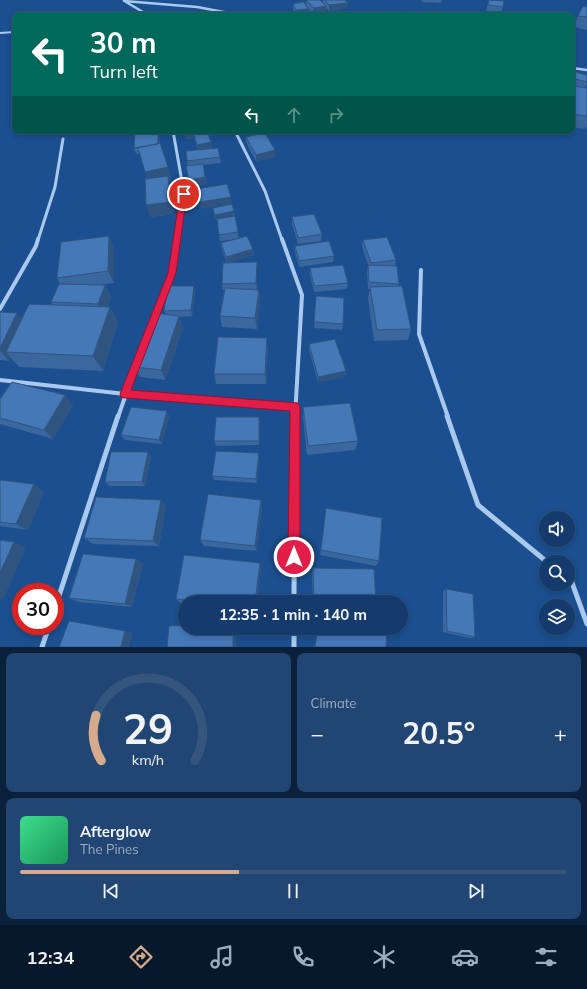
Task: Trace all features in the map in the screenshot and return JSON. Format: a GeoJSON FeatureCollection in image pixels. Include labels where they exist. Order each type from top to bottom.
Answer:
{"type":"FeatureCollection","features":[{"type":"Feature","properties":{"kind":"street"},"geometry":{"type":"LineString","coordinates":[[123,0],[143,12]]}},
{"type":"Feature","properties":{"kind":"street"},"geometry":{"type":"LineString","coordinates":[[123,0],[197,7],[224,12]]}},
{"type":"Feature","properties":{"kind":"street"},"geometry":{"type":"LineString","coordinates":[[575,68],[587,70]]}},
{"type":"Feature","properties":{"kind":"street"},"geometry":{"type":"LineString","coordinates":[[152,323],[172,273],[184,194],[174,134]]}},
{"type":"Feature","properties":{"kind":"street"},"geometry":{"type":"LineString","coordinates":[[236,134],[264,191],[302,295],[295,406],[294,595]]}},
{"type":"Feature","properties":{"kind":"street"},"geometry":{"type":"LineString","coordinates":[[0,309],[36,246],[55,187],[63,139]]}},
{"type":"Feature","properties":{"kind":"street"},"geometry":{"type":"LineString","coordinates":[[422,270],[419,334],[478,505],[539,555]]}},
{"type":"Feature","properties":{"kind":"street"},"geometry":{"type":"LineString","coordinates":[[63,583],[125,394],[139,358]]}},
{"type":"Feature","properties":{"kind":"street"},"geometry":{"type":"LineString","coordinates":[[0,380],[125,394],[295,406]]}},
{"type":"Feature","properties":{"kind":"street"},"geometry":{"type":"LineString","coordinates":[[575,591],[587,624]]}},
{"type":"Feature","properties":{"kind":"street"},"geometry":{"type":"LineString","coordinates":[[42,647],[46,635]]}},
{"type":"Feature","properties":{"kind":"street"},"geometry":{"type":"LineString","coordinates":[[294,635],[294,647]]}},
{"type":"Feature","properties":{"kind":"lane"},"geometry":{"type":"LineString","coordinates":[[0,33],[12,32]]}},
{"type":"Feature","properties":{"kind":"building"},"geometry":{"type":"Polygon","coordinates":[[[306,0],[320,0],[326,6],[314,8],[306,0]]]}},
{"type":"Feature","properties":{"kind":"building"},"geometry":{"type":"Polygon","coordinates":[[[325,0],[345,0],[348,3],[329,5],[325,0]]]}},
{"type":"Feature","properties":{"kind":"building"},"geometry":{"type":"Polygon","coordinates":[[[489,0],[504,1],[503,7],[488,5],[489,0]]]}},
{"type":"Feature","properties":{"kind":"building"},"geometry":{"type":"Polygon","coordinates":[[[304,2],[308,9],[296,10],[293,4],[304,2]]]}},
{"type":"Feature","properties":{"kind":"building"},"geometry":{"type":"Polygon","coordinates":[[[583,6],[587,7],[587,17],[578,16],[583,6]]]}},
{"type":"Feature","properties":{"kind":"building"},"geometry":{"type":"Polygon","coordinates":[[[385,11],[402,12],[386,12],[385,11]]]}},
{"type":"Feature","properties":{"kind":"building"},"geometry":{"type":"Polygon","coordinates":[[[575,72],[587,75],[587,82],[575,79],[575,72]]]}},
{"type":"Feature","properties":{"kind":"building"},"geometry":{"type":"Polygon","coordinates":[[[575,86],[587,88],[587,116],[575,114],[575,86]]]}},
{"type":"Feature","properties":{"kind":"building"},"geometry":{"type":"Polygon","coordinates":[[[135,134],[158,134],[158,144],[134,148],[135,134]]]}},
{"type":"Feature","properties":{"kind":"building"},"geometry":{"type":"Polygon","coordinates":[[[208,134],[211,142],[197,145],[194,135],[208,134]]]}},
{"type":"Feature","properties":{"kind":"building"},"geometry":{"type":"Polygon","coordinates":[[[266,134],[275,150],[256,155],[246,137],[266,134]]]}},
{"type":"Feature","properties":{"kind":"building"},"geometry":{"type":"Polygon","coordinates":[[[160,143],[168,167],[145,172],[138,148],[160,143]]]}},
{"type":"Feature","properties":{"kind":"building"},"geometry":{"type":"Polygon","coordinates":[[[218,148],[220,157],[187,161],[186,151],[218,148]]]}},
{"type":"Feature","properties":{"kind":"building"},"geometry":{"type":"Polygon","coordinates":[[[203,164],[205,177],[189,180],[186,166],[203,164]]]}},
{"type":"Feature","properties":{"kind":"building"},"geometry":{"type":"Polygon","coordinates":[[[168,176],[170,202],[146,205],[145,179],[168,176]]]}},
{"type":"Feature","properties":{"kind":"building"},"geometry":{"type":"Polygon","coordinates":[[[227,184],[231,197],[200,202],[196,189],[227,184]]]}},
{"type":"Feature","properties":{"kind":"building"},"geometry":{"type":"Polygon","coordinates":[[[232,204],[234,211],[215,215],[213,208],[232,204]]]}},
{"type":"Feature","properties":{"kind":"building"},"geometry":{"type":"Polygon","coordinates":[[[314,214],[322,234],[298,238],[292,217],[314,214]]]}},
{"type":"Feature","properties":{"kind":"building"},"geometry":{"type":"Polygon","coordinates":[[[235,216],[238,232],[219,235],[217,219],[235,216]]]}},
{"type":"Feature","properties":{"kind":"building"},"geometry":{"type":"Polygon","coordinates":[[[109,236],[108,271],[57,278],[61,242],[109,236]]]}},
{"type":"Feature","properties":{"kind":"building"},"geometry":{"type":"Polygon","coordinates":[[[247,236],[253,249],[226,257],[221,243],[247,236]]]}},
{"type":"Feature","properties":{"kind":"building"},"geometry":{"type":"Polygon","coordinates":[[[387,237],[396,260],[371,263],[363,240],[387,237]]]}},
{"type":"Feature","properties":{"kind":"building"},"geometry":{"type":"Polygon","coordinates":[[[329,241],[334,256],[299,261],[295,246],[329,241]]]}},
{"type":"Feature","properties":{"kind":"building"},"geometry":{"type":"Polygon","coordinates":[[[257,262],[256,283],[222,284],[223,263],[257,262]]]}},
{"type":"Feature","properties":{"kind":"building"},"geometry":{"type":"Polygon","coordinates":[[[343,265],[348,283],[314,286],[310,268],[343,265]]]}},
{"type":"Feature","properties":{"kind":"building"},"geometry":{"type":"Polygon","coordinates":[[[368,265],[397,266],[399,284],[369,282],[368,265]]]}},
{"type":"Feature","properties":{"kind":"building"},"geometry":{"type":"Polygon","coordinates":[[[59,284],[105,285],[98,304],[51,302],[59,284]]]}},
{"type":"Feature","properties":{"kind":"building"},"geometry":{"type":"Polygon","coordinates":[[[168,286],[194,286],[191,310],[164,311],[168,286]]]}},
{"type":"Feature","properties":{"kind":"building"},"geometry":{"type":"Polygon","coordinates":[[[402,286],[411,329],[377,330],[370,287],[402,286]]]}},
{"type":"Feature","properties":{"kind":"building"},"geometry":{"type":"Polygon","coordinates":[[[225,288],[259,290],[255,318],[220,316],[225,288]]]}},
{"type":"Feature","properties":{"kind":"building"},"geometry":{"type":"Polygon","coordinates":[[[316,296],[344,298],[343,324],[314,322],[316,296]]]}},
{"type":"Feature","properties":{"kind":"building"},"geometry":{"type":"Polygon","coordinates":[[[29,304],[110,307],[93,356],[6,352],[29,304]]]}},
{"type":"Feature","properties":{"kind":"building"},"geometry":{"type":"Polygon","coordinates":[[[0,312],[17,313],[0,348],[0,312]]]}},
{"type":"Feature","properties":{"kind":"building"},"geometry":{"type":"Polygon","coordinates":[[[155,313],[179,316],[161,370],[134,367],[155,313]]]}},
{"type":"Feature","properties":{"kind":"building"},"geometry":{"type":"Polygon","coordinates":[[[218,337],[267,338],[265,374],[214,374],[218,337]]]}},
{"type":"Feature","properties":{"kind":"building"},"geometry":{"type":"Polygon","coordinates":[[[335,339],[346,371],[318,377],[309,344],[335,339]]]}},
{"type":"Feature","properties":{"kind":"building"},"geometry":{"type":"Polygon","coordinates":[[[12,382],[65,395],[44,430],[0,418],[0,399],[12,382]]]}},
{"type":"Feature","properties":{"kind":"building"},"geometry":{"type":"Polygon","coordinates":[[[350,403],[358,441],[308,446],[303,407],[350,403]]]}},
{"type":"Feature","properties":{"kind":"building"},"geometry":{"type":"Polygon","coordinates":[[[131,407],[167,411],[159,440],[121,435],[131,407]]]}},
{"type":"Feature","properties":{"kind":"building"},"geometry":{"type":"Polygon","coordinates":[[[216,417],[259,417],[259,441],[214,441],[216,417]]]}},
{"type":"Feature","properties":{"kind":"building"},"geometry":{"type":"Polygon","coordinates":[[[216,451],[259,453],[256,479],[212,476],[216,451]]]}},
{"type":"Feature","properties":{"kind":"building"},"geometry":{"type":"Polygon","coordinates":[[[111,452],[148,452],[142,482],[105,482],[111,452]]]}},
{"type":"Feature","properties":{"kind":"building"},"geometry":{"type":"Polygon","coordinates":[[[0,480],[34,484],[16,524],[0,522],[0,480]]]}},
{"type":"Feature","properties":{"kind":"building"},"geometry":{"type":"Polygon","coordinates":[[[208,494],[261,500],[255,546],[200,540],[208,494]]]}},
{"type":"Feature","properties":{"kind":"building"},"geometry":{"type":"Polygon","coordinates":[[[96,497],[161,500],[153,541],[84,538],[96,497]]]}},
{"type":"Feature","properties":{"kind":"building"},"geometry":{"type":"Polygon","coordinates":[[[326,508],[382,518],[379,561],[321,550],[326,508]]]}},
{"type":"Feature","properties":{"kind":"building"},"geometry":{"type":"Polygon","coordinates":[[[0,540],[14,542],[0,573],[0,540]]]}},
{"type":"Feature","properties":{"kind":"building"},"geometry":{"type":"Polygon","coordinates":[[[83,554],[136,559],[125,604],[69,598],[83,554]]]}},
{"type":"Feature","properties":{"kind":"building"},"geometry":{"type":"Polygon","coordinates":[[[184,555],[260,563],[256,595],[178,595],[178,599],[176,599],[184,555]]]}},
{"type":"Feature","properties":{"kind":"building"},"geometry":{"type":"Polygon","coordinates":[[[313,568],[374,569],[376,595],[314,595],[313,568]]]}},
{"type":"Feature","properties":{"kind":"building"},"geometry":{"type":"Polygon","coordinates":[[[446,589],[473,594],[475,637],[447,631],[446,589]]]}},
{"type":"Feature","properties":{"kind":"building"},"geometry":{"type":"Polygon","coordinates":[[[69,621],[125,631],[121,647],[59,647],[69,621]]]}},
{"type":"Feature","properties":{"kind":"building"},"geometry":{"type":"Polygon","coordinates":[[[178,625],[178,635],[233,635],[233,647],[167,647],[169,626],[178,625]]]}},
{"type":"Feature","properties":{"kind":"building"},"geometry":{"type":"Polygon","coordinates":[[[317,635],[387,635],[386,647],[315,647],[317,635]]]}},
{"type":"Feature","properties":{"kind":"route"},"geometry":{"type":"LineString","coordinates":[[184,194],[172,273],[125,394],[295,406],[294,557]]}}]}
